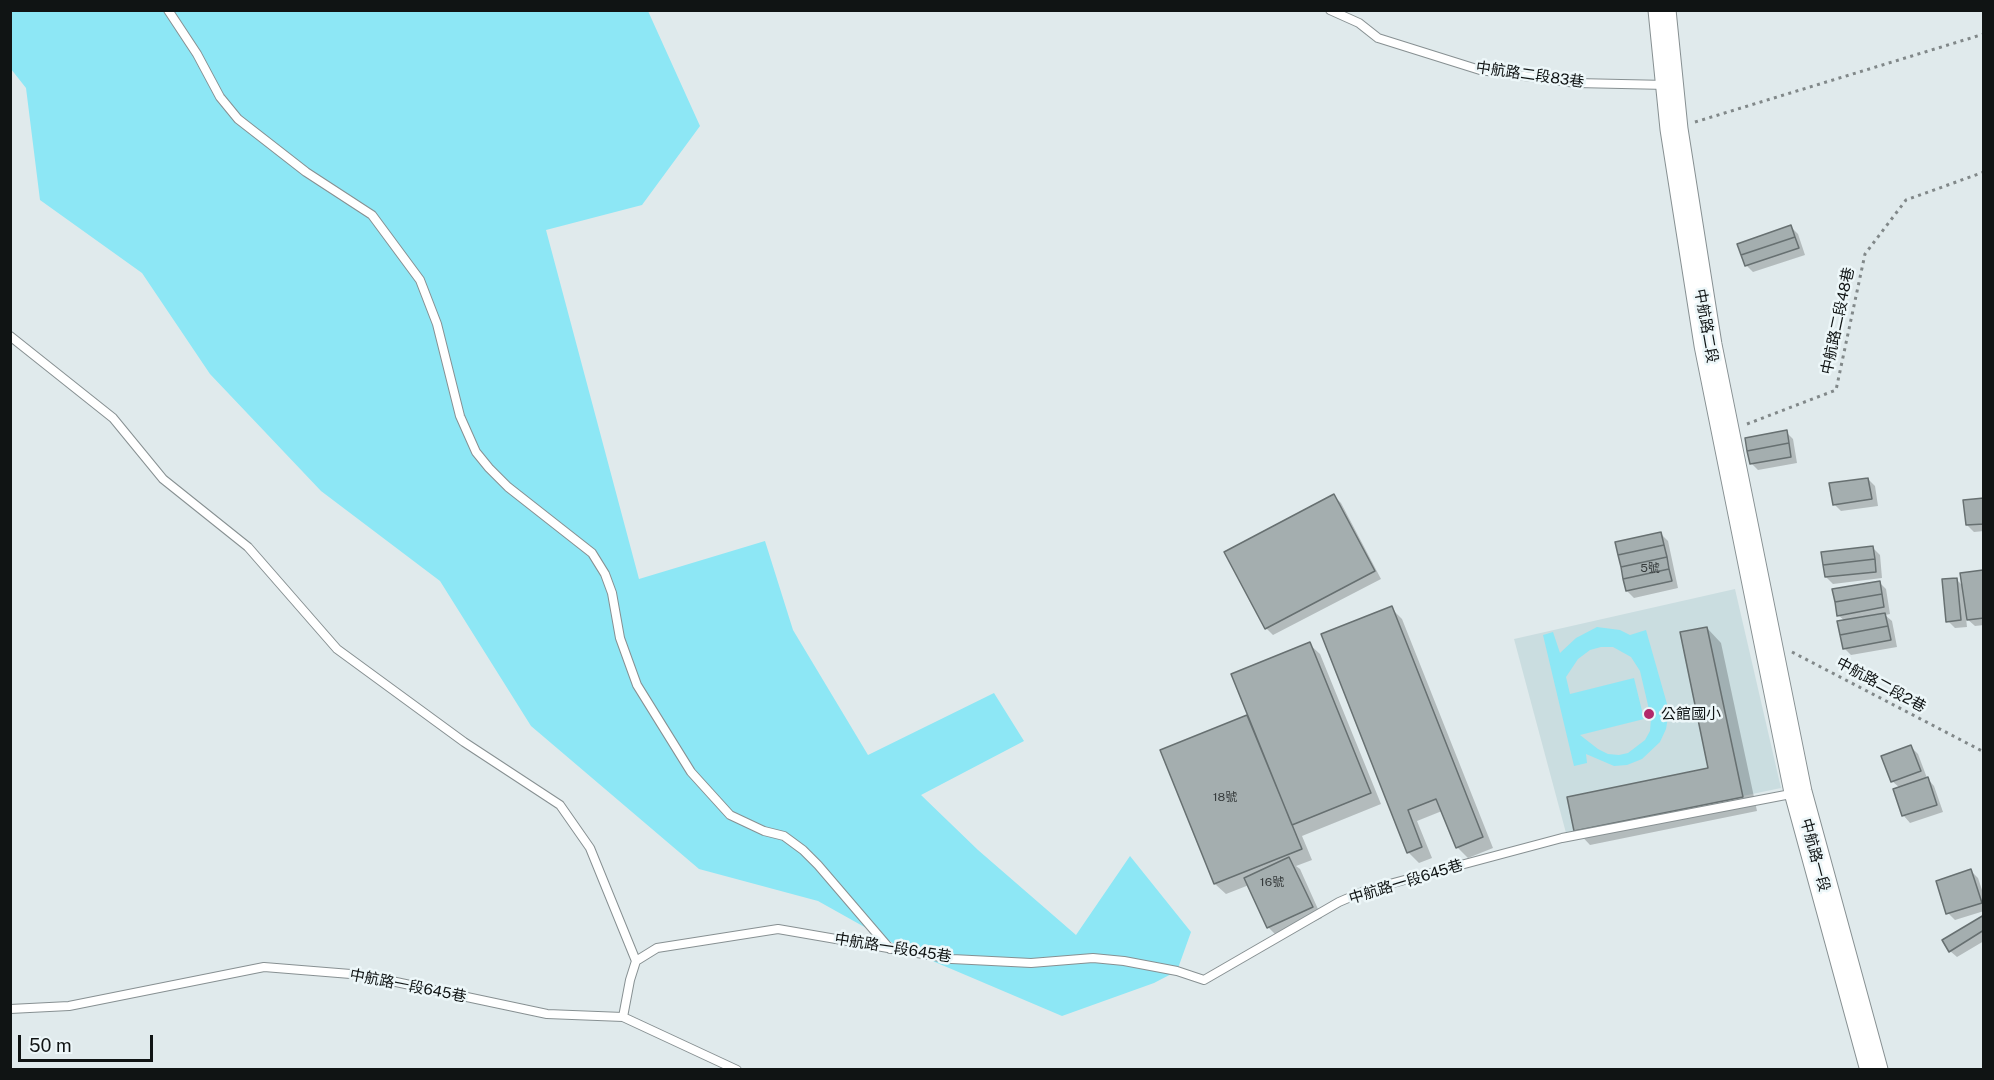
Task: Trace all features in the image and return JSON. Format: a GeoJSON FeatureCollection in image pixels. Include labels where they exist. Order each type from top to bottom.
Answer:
{"type":"FeatureCollection","features":[{"type":"Feature","properties":{"kind":"main road","name":"中航路二段"},"geometry":{"type":"LineString","coordinates":[[1662,10],[1674,129],[1708,345],[1767,638]]}},
{"type":"Feature","properties":{"kind":"main road","name":"中航路一段"},"geometry":{"type":"LineString","coordinates":[[1767,638],[1798,792],[1874,1070]]}},
{"type":"Feature","properties":{"kind":"lane"},"geometry":{"type":"LineString","coordinates":[[168,10],[197,54],[220,97],[238,119],[306,172],[372,215],[420,280],[437,324],[459,416],[476,452],[508,487],[592,553],[605,574],[612,593],[620,638],[637,685],[691,772],[730,815],[764,831],[784,836],[803,850],[890,948]]}},
{"type":"Feature","properties":{"kind":"lane","name":"中航路二段83巷"},"geometry":{"type":"LineString","coordinates":[[1330,10],[1359,23],[1378,38],[1480,70],[1576,83],[1670,85]]}},
{"type":"Feature","properties":{"kind":"lane"},"geometry":{"type":"LineString","coordinates":[[10,336],[113,418],[163,479],[248,547],[337,649],[464,742],[560,805],[590,848],[636,961],[623,1017],[737,1070]]}},
{"type":"Feature","properties":{"kind":"lane","name":"中航路一段645巷"},"geometry":{"type":"LineString","coordinates":[[636,961],[657,948],[778,929],[952,959],[1030,963],[1093,958],[1124,961],[1177,971],[1204,980],[1339,902],[1367,890],[1563,838],[1798,792]]}},
{"type":"Feature","properties":{"kind":"lane","name":"中航路一段645巷"},"geometry":{"type":"LineString","coordinates":[[10,1009],[69,1006],[264,967],[363,975],[547,1014],[623,1017]]}},
{"type":"Feature","properties":{"kind":"path"},"geometry":{"type":"LineString","coordinates":[[1674,129],[1983,34]]}},
{"type":"Feature","properties":{"kind":"path","name":"中航路二段48巷"},"geometry":{"type":"LineString","coordinates":[[1726,432],[1836,390],[1865,254],[1906,200],[1983,172]]}},
{"type":"Feature","properties":{"kind":"path","name":"中航路二段2巷"},"geometry":{"type":"LineString","coordinates":[[1767,638],[1983,752]]}},
{"type":"Feature","properties":{"kind":"shaded area"},"geometry":{"type":"Polygon","coordinates":[[[10,11],[648,11],[700,126],[642,205],[546,230],[639,579],[765,541],[793,630],[868,755],[994,693],[1024,741],[921,795],[978,850],[1076,935],[1130,856],[1191,932],[1177,971],[1154,983],[1062,1016],[902,948],[818,901],[699,869],[531,726],[440,581],[321,491],[210,374],[142,273],[40,200],[26,88],[11,69],[10,11]]]}},
{"type":"Feature","properties":{"kind":"shaded area","name":"公館國小"},"geometry":{"type":"Polygon","coordinates":[[[1735,589],[1781,788],[1566,833],[1514,639],[1735,589]]]}},
{"type":"Feature","properties":{"kind":"shaded area"},"geometry":{"type":"Polygon","coordinates":[[[1597,627],[1620,630],[1630,635],[1646,630],[1669,711],[1666,729],[1660,742],[1642,759],[1627,765],[1614,766],[1586,754],[1587,763],[1574,766],[1543,635],[1553,632],[1560,653],[1576,638],[1597,627]],[[1613,647],[1590,650],[1578,659],[1566,677],[1570,694],[1634,678],[1644,719],[1580,735],[1598,749],[1608,754],[1619,755],[1628,753],[1645,740],[1650,731],[1651,718],[1640,671],[1631,657],[1613,647]]]}},
{"type":"Feature","properties":{"kind":"building"},"geometry":{"type":"Polygon","coordinates":[[[1791,225],[1795,237],[1741,255],[1737,244],[1791,225]]]}},
{"type":"Feature","properties":{"kind":"building"},"geometry":{"type":"Polygon","coordinates":[[[1795,237],[1799,248],[1745,266],[1741,255],[1795,237]]]}},
{"type":"Feature","properties":{"kind":"building"},"geometry":{"type":"Polygon","coordinates":[[[1787,430],[1789,443],[1747,451],[1745,438],[1787,430]]]}},
{"type":"Feature","properties":{"kind":"building"},"geometry":{"type":"Polygon","coordinates":[[[1789,443],[1791,457],[1750,464],[1747,451],[1789,443]]]}},
{"type":"Feature","properties":{"kind":"building"},"geometry":{"type":"Polygon","coordinates":[[[1868,478],[1872,499],[1833,505],[1829,483],[1868,478]]]}},
{"type":"Feature","properties":{"kind":"building"},"geometry":{"type":"Polygon","coordinates":[[[1334,494],[1375,571],[1265,629],[1224,552],[1334,494]]]}},
{"type":"Feature","properties":{"kind":"building"},"geometry":{"type":"Polygon","coordinates":[[[1984,498],[1984,524],[1966,525],[1963,500],[1984,498]]]}},
{"type":"Feature","properties":{"kind":"building"},"geometry":{"type":"Polygon","coordinates":[[[1661,532],[1664,545],[1618,555],[1615,542],[1661,532]]]}},
{"type":"Feature","properties":{"kind":"building"},"geometry":{"type":"Polygon","coordinates":[[[1664,545],[1667,557],[1621,567],[1618,555],[1664,545]]]}},
{"type":"Feature","properties":{"kind":"building"},"geometry":{"type":"Polygon","coordinates":[[[1873,546],[1875,559],[1823,565],[1821,552],[1873,546]]]}},
{"type":"Feature","properties":{"kind":"building"},"geometry":{"type":"Polygon","coordinates":[[[1667,557],[1669,569],[1623,579],[1621,567],[1667,557]]]}},
{"type":"Feature","properties":{"kind":"building"},"geometry":{"type":"Polygon","coordinates":[[[1875,559],[1876,572],[1825,577],[1823,565],[1875,559]]]}},
{"type":"Feature","properties":{"kind":"building"},"geometry":{"type":"Polygon","coordinates":[[[1669,569],[1672,581],[1626,591],[1623,579],[1669,569]]]}},
{"type":"Feature","properties":{"kind":"building"},"geometry":{"type":"Polygon","coordinates":[[[1983,570],[1984,618],[1967,620],[1960,573],[1983,570]]]}},
{"type":"Feature","properties":{"kind":"building"},"geometry":{"type":"Polygon","coordinates":[[[1957,578],[1961,620],[1946,622],[1942,579],[1957,578]]]}},
{"type":"Feature","properties":{"kind":"building"},"geometry":{"type":"Polygon","coordinates":[[[1880,581],[1882,594],[1835,602],[1832,589],[1880,581]]]}},
{"type":"Feature","properties":{"kind":"building"},"geometry":{"type":"Polygon","coordinates":[[[1882,594],[1884,607],[1837,616],[1835,602],[1882,594]]]}},
{"type":"Feature","properties":{"kind":"building"},"geometry":{"type":"Polygon","coordinates":[[[1392,606],[1483,837],[1456,848],[1436,799],[1408,810],[1422,847],[1407,853],[1321,634],[1392,606]]]}},
{"type":"Feature","properties":{"kind":"building"},"geometry":{"type":"Polygon","coordinates":[[[1885,613],[1888,626],[1840,635],[1837,621],[1885,613]]]}},
{"type":"Feature","properties":{"kind":"building"},"geometry":{"type":"Polygon","coordinates":[[[1888,626],[1891,640],[1843,649],[1840,635],[1888,626]]]}},
{"type":"Feature","properties":{"kind":"building"},"geometry":{"type":"Polygon","coordinates":[[[1707,627],[1743,797],[1574,831],[1567,797],[1708,768],[1680,632],[1707,627]]]}},
{"type":"Feature","properties":{"kind":"building"},"geometry":{"type":"Polygon","coordinates":[[[1310,642],[1371,793],[1292,825],[1231,674],[1310,642]]]}},
{"type":"Feature","properties":{"kind":"building"},"geometry":{"type":"Polygon","coordinates":[[[1247,715],[1302,849],[1214,884],[1160,750],[1247,715]]]}},
{"type":"Feature","properties":{"kind":"building"},"geometry":{"type":"Polygon","coordinates":[[[1911,745],[1921,771],[1891,782],[1881,756],[1911,745]]]}},
{"type":"Feature","properties":{"kind":"building"},"geometry":{"type":"Polygon","coordinates":[[[1928,777],[1937,805],[1902,816],[1893,789],[1928,777]]]}},
{"type":"Feature","properties":{"kind":"building"},"geometry":{"type":"Polygon","coordinates":[[[1289,857],[1313,907],[1267,928],[1244,878],[1289,857]]]}},
{"type":"Feature","properties":{"kind":"building"},"geometry":{"type":"Polygon","coordinates":[[[1971,869],[1982,903],[1946,914],[1936,881],[1971,869]]]}},
{"type":"Feature","properties":{"kind":"building"},"geometry":{"type":"Polygon","coordinates":[[[1984,915],[1984,930],[1949,952],[1942,940],[1984,915]]]}},
{"type":"Feature","properties":{"kind":"place","name":"公館國小"},"geometry":{"type":"Point","coordinates":[1649,714]}}]}
